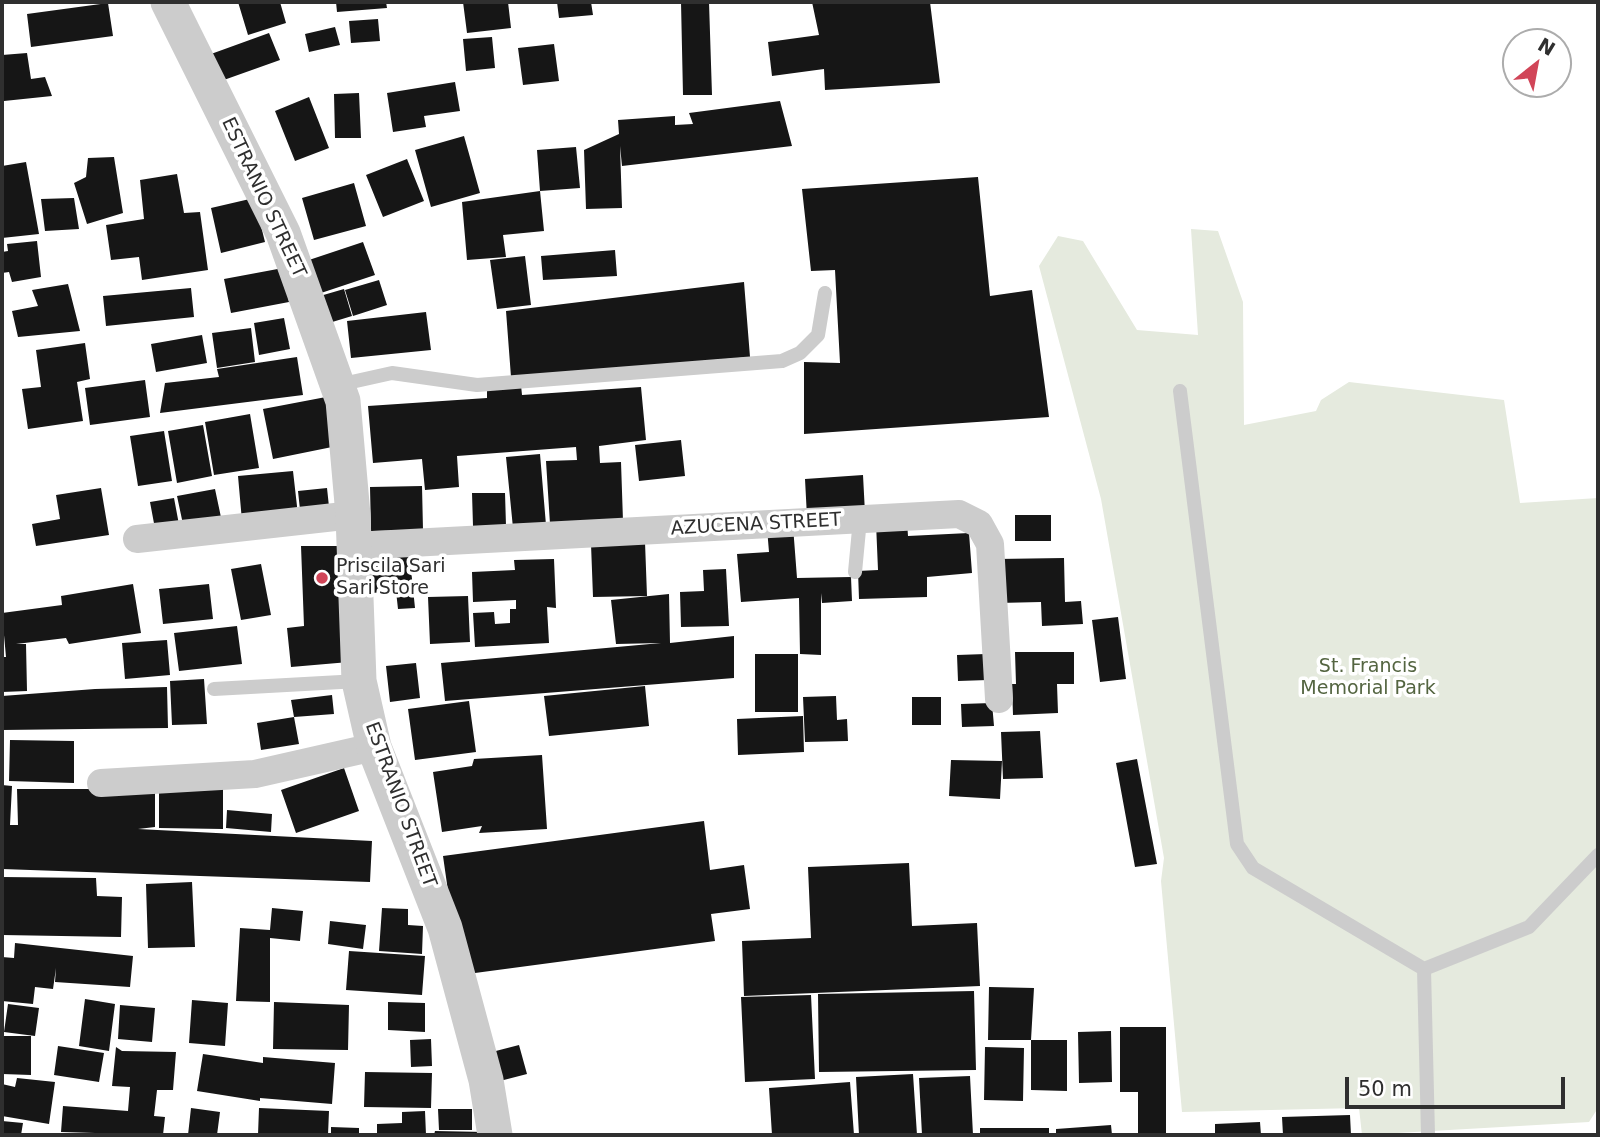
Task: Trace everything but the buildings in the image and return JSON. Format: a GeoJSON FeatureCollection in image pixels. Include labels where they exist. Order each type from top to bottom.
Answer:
{"type":"FeatureCollection","features":[{"type":"Feature","properties":{"kind":"street","name":"ESTRANIO STREET"},"geometry":{"type":"LineString","coordinates":[[168,2],[283,233],[343,401],[353,530],[359,681],[374,747],[445,928],[486,1080],[495,1135]]}},
{"type":"Feature","properties":{"kind":"street","name":"AZUCENA STREET"},"geometry":{"type":"LineString","coordinates":[[137,539],[353,530],[860,519],[959,514],[979,524],[990,544],[999,699]]}},
{"type":"Feature","properties":{"kind":"street"},"geometry":{"type":"LineString","coordinates":[[101,783],[255,774],[374,747]]}},
{"type":"Feature","properties":{"kind":"lane"},"geometry":{"type":"LineString","coordinates":[[337,385],[392,373],[477,385],[782,361],[800,353],[818,335],[825,293]]}},
{"type":"Feature","properties":{"kind":"lane"},"geometry":{"type":"LineString","coordinates":[[1180,391],[1237,844],[1253,868],[1424,969]]}},
{"type":"Feature","properties":{"kind":"lane"},"geometry":{"type":"LineString","coordinates":[[855,572],[860,519]]}},
{"type":"Feature","properties":{"kind":"lane"},"geometry":{"type":"LineString","coordinates":[[214,689],[359,681]]}},
{"type":"Feature","properties":{"kind":"lane"},"geometry":{"type":"LineString","coordinates":[[1424,969],[1529,927],[1598,855]]}},
{"type":"Feature","properties":{"kind":"lane"},"geometry":{"type":"LineString","coordinates":[[1424,969],[1429,1135]]}},
{"type":"Feature","properties":{"kind":"green space","name":"St. Francis Memorial Park"},"geometry":{"type":"Polygon","coordinates":[[[1191,229],[1218,231],[1243,302],[1244,425],[1316,411],[1321,400],[1349,382],[1504,400],[1520,503],[1598,498],[1598,1108],[1589,1122],[1362,1135],[1359,1108],[1182,1112],[1161,881],[1164,858],[1101,499],[1039,266],[1058,236],[1083,241],[1137,330],[1198,335],[1191,229]]]}},
{"type":"Feature","properties":{"kind":"place","name":"Priscila Sari Sari Store"},"geometry":{"type":"Point","coordinates":[322,578]}}]}
